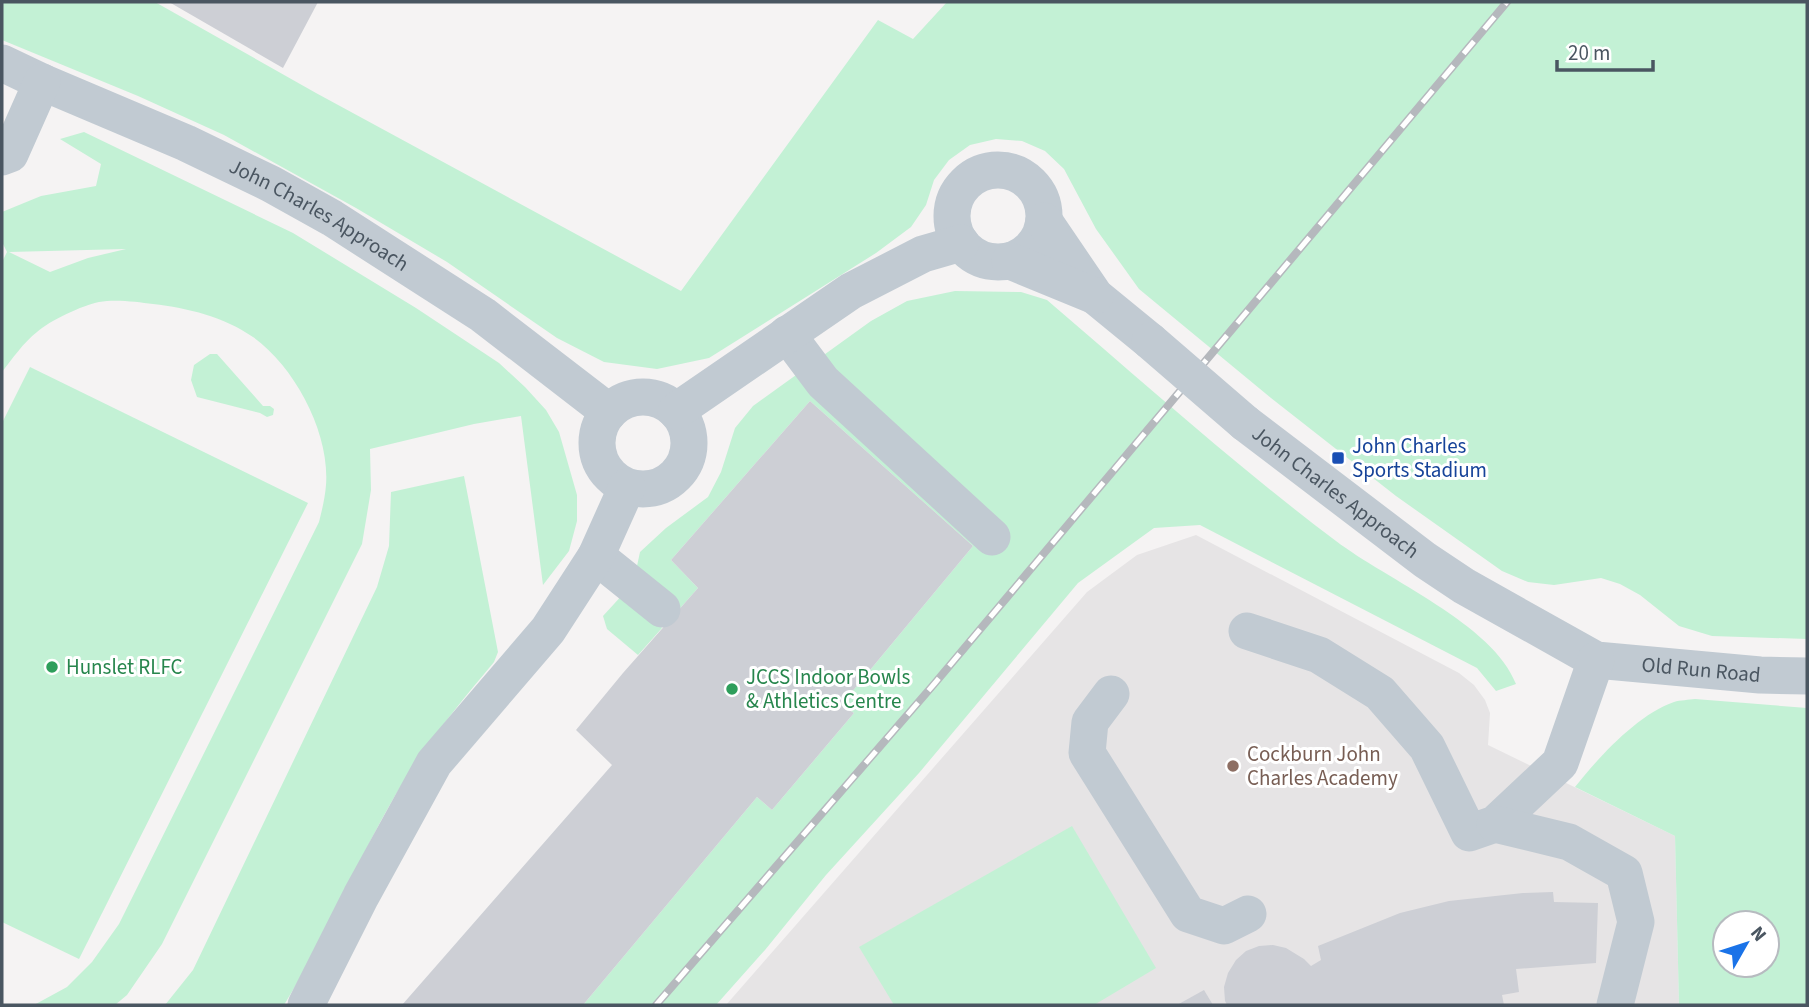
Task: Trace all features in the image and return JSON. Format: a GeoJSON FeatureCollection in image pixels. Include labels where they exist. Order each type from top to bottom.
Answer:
{"type":"FeatureCollection","features":[{"type":"Feature","properties":{"kind":"street","name":"John Charles Approach"},"geometry":{"type":"LineString","coordinates":[[2,62],[186,143],[271,184],[332,218],[483,315],[608,412]]}},
{"type":"Feature","properties":{"kind":"street"},"geometry":{"type":"LineString","coordinates":[[2,157],[10,154],[43,82]]}},
{"type":"Feature","properties":{"kind":"street","name":"John Charles Approach"},"geometry":{"type":"LineString","coordinates":[[1095,296],[1010,261],[982,259],[973,255],[961,243],[954,230],[954,201],[961,187],[986,171],[1001,169],[1016,173],[1028,181],[1038,192],[1044,206],[1044,221],[1095,296],[1245,423],[1425,560],[1464,586],[1596,660]]}},
{"type":"Feature","properties":{"kind":"street"},"geometry":{"type":"LineString","coordinates":[[1010,261],[1023,256],[1033,247],[1041,235],[1044,221]]}},
{"type":"Feature","properties":{"kind":"street"},"geometry":{"type":"LineString","coordinates":[[677,411],[851,291],[923,254],[961,243]]}},
{"type":"Feature","properties":{"kind":"street"},"geometry":{"type":"LineString","coordinates":[[787,334],[823,382],[992,537]]}},
{"type":"Feature","properties":{"kind":"street"},"geometry":{"type":"LineString","coordinates":[[639,397],[660,400],[677,411],[689,435],[690,448],[686,462],[678,474],[655,488],[636,489],[618,482],[606,471],[598,453],[597,438],[608,412],[617,405],[639,397]]}},
{"type":"Feature","properties":{"kind":"street"},"geometry":{"type":"LineString","coordinates":[[306,1005],[361,896],[434,763],[548,630],[596,556],[627,487]]}},
{"type":"Feature","properties":{"kind":"street"},"geometry":{"type":"LineString","coordinates":[[596,556],[662,609]]}},
{"type":"Feature","properties":{"kind":"street"},"geometry":{"type":"LineString","coordinates":[[1247,631],[1319,655],[1380,693],[1427,747],[1469,833],[1495,824],[1560,764],[1596,660]]}},
{"type":"Feature","properties":{"kind":"street","name":"Old Run Road"},"geometry":{"type":"LineString","coordinates":[[1596,660],[1760,675],[1807,676]]}},
{"type":"Feature","properties":{"kind":"street"},"geometry":{"type":"LineString","coordinates":[[1111,694],[1090,722],[1087,753],[1188,914],[1224,926],[1248,914]]}},
{"type":"Feature","properties":{"kind":"street"},"geometry":{"type":"LineString","coordinates":[[1495,824],[1569,842],[1624,873],[1636,922],[1615,1005]]}},
{"type":"Feature","properties":{"kind":"shaded area","name":"Cockburn John Charles Academy"},"geometry":{"type":"Polygon","coordinates":[[[1196,535],[1459,673],[1474,685],[1485,700],[1490,713],[1488,745],[1675,836],[1679,1005],[726,1005],[1087,592],[1137,555],[1196,535]]]}},
{"type":"Feature","properties":{"kind":"green space"},"geometry":{"type":"Polygon","coordinates":[[[2,2],[155,2],[316,93],[681,291],[878,20],[913,39],[947,2],[1807,2],[1807,639],[1712,636],[1679,626],[1640,595],[1601,578],[1554,585],[1528,582],[1502,571],[1396,496],[1139,289],[1096,229],[1064,169],[1045,151],[1022,141],[996,139],[970,145],[949,160],[934,180],[926,205],[911,227],[876,253],[709,358],[657,369],[604,362],[557,338],[447,262],[224,135],[2,40],[2,2]]]}},
{"type":"Feature","properties":{"kind":"green space"},"geometry":{"type":"Polygon","coordinates":[[[84,132],[293,233],[416,308],[499,363],[546,410],[559,432],[577,495],[577,521],[569,551],[543,585],[521,416],[474,424],[370,449],[371,490],[362,544],[162,944],[127,995],[115,1005],[34,1005],[67,987],[92,962],[119,924],[319,522],[326,490],[326,465],[316,423],[296,383],[283,365],[253,337],[205,314],[133,302],[92,304],[66,314],[42,328],[2,372],[2,262],[7,252],[2,242],[2,212],[41,196],[96,186],[101,164],[60,139],[84,132]],[[126,249],[9,252],[50,272],[88,258],[126,249]]]}},
{"type":"Feature","properties":{"kind":"green space"},"geometry":{"type":"Polygon","coordinates":[[[955,291],[1021,292],[1047,300],[1190,423],[1336,541],[1462,623],[1504,662],[1516,684],[1496,691],[1477,668],[1200,525],[1154,528],[1078,583],[919,773],[826,875],[716,1005],[583,1005],[757,797],[772,810],[854,713],[841,705],[973,546],[810,401],[671,560],[698,588],[675,614],[639,577],[637,566],[640,552],[666,528],[708,497],[721,472],[735,428],[753,406],[871,321],[907,301],[955,291]]]}},
{"type":"Feature","properties":{"kind":"green space"},"geometry":{"type":"Polygon","coordinates":[[[210,354],[217,354],[263,406],[274,409],[273,415],[267,417],[197,397],[191,380],[194,365],[210,354]]]}},
{"type":"Feature","properties":{"kind":"green space"},"geometry":{"type":"Polygon","coordinates":[[[30,367],[308,503],[79,959],[2,922],[2,423],[30,367]]]}},
{"type":"Feature","properties":{"kind":"green space"},"geometry":{"type":"Polygon","coordinates":[[[464,476],[498,652],[494,662],[442,726],[407,776],[284,1005],[165,1005],[193,970],[377,587],[389,546],[391,492],[464,476]]]}},
{"type":"Feature","properties":{"kind":"green space"},"geometry":{"type":"Polygon","coordinates":[[[625,592],[662,628],[638,655],[607,629],[603,616],[625,592]]]}},
{"type":"Feature","properties":{"kind":"green space"},"geometry":{"type":"Polygon","coordinates":[[[1693,699],[1807,708],[1807,1005],[1679,1005],[1675,836],[1575,787],[1595,763],[1633,727],[1660,708],[1674,702],[1693,699]]]}},
{"type":"Feature","properties":{"kind":"green space"},"geometry":{"type":"Polygon","coordinates":[[[1072,826],[1156,968],[1094,1005],[894,1005],[859,947],[1072,826]]]}},
{"type":"Feature","properties":{"kind":"building"},"geometry":{"type":"Polygon","coordinates":[[[169,2],[318,2],[283,68],[169,2]]]}},
{"type":"Feature","properties":{"kind":"building","name":"JCCS Indoor Bowls & Athletics Centre"},"geometry":{"type":"Polygon","coordinates":[[[810,401],[973,546],[841,705],[854,713],[772,810],[757,797],[583,1005],[402,1005],[612,765],[576,730],[698,588],[671,560],[810,401]]]}},
{"type":"Feature","properties":{"kind":"building"},"geometry":{"type":"Polygon","coordinates":[[[1553,892],[1554,902],[1598,903],[1596,963],[1516,969],[1519,992],[1502,995],[1504,1005],[1227,1005],[1225,1001],[1224,987],[1236,960],[1246,951],[1259,946],[1286,948],[1311,966],[1321,960],[1318,946],[1400,913],[1449,901],[1553,892]]]}},
{"type":"Feature","properties":{"kind":"building"},"geometry":{"type":"Polygon","coordinates":[[[1204,990],[1213,1005],[1177,1005],[1204,990]]]}},
{"type":"Feature","properties":{"kind":"railway"},"geometry":{"type":"LineString","coordinates":[[656,1005],[935,683],[1507,2]]}},
{"type":"Feature","properties":{"kind":"place","name":"John Charles Sports Stadium"},"geometry":{"type":"Point","coordinates":[1338,458]}},
{"type":"Feature","properties":{"kind":"place","name":"Hunslet RLFC"},"geometry":{"type":"Point","coordinates":[52,667]}},
{"type":"Feature","properties":{"kind":"place","name":"JCCS Indoor Bowls & Athletics Centre"},"geometry":{"type":"Point","coordinates":[732,689]}},
{"type":"Feature","properties":{"kind":"place","name":"Cockburn John Charles Academy"},"geometry":{"type":"Point","coordinates":[1233,766]}}]}
